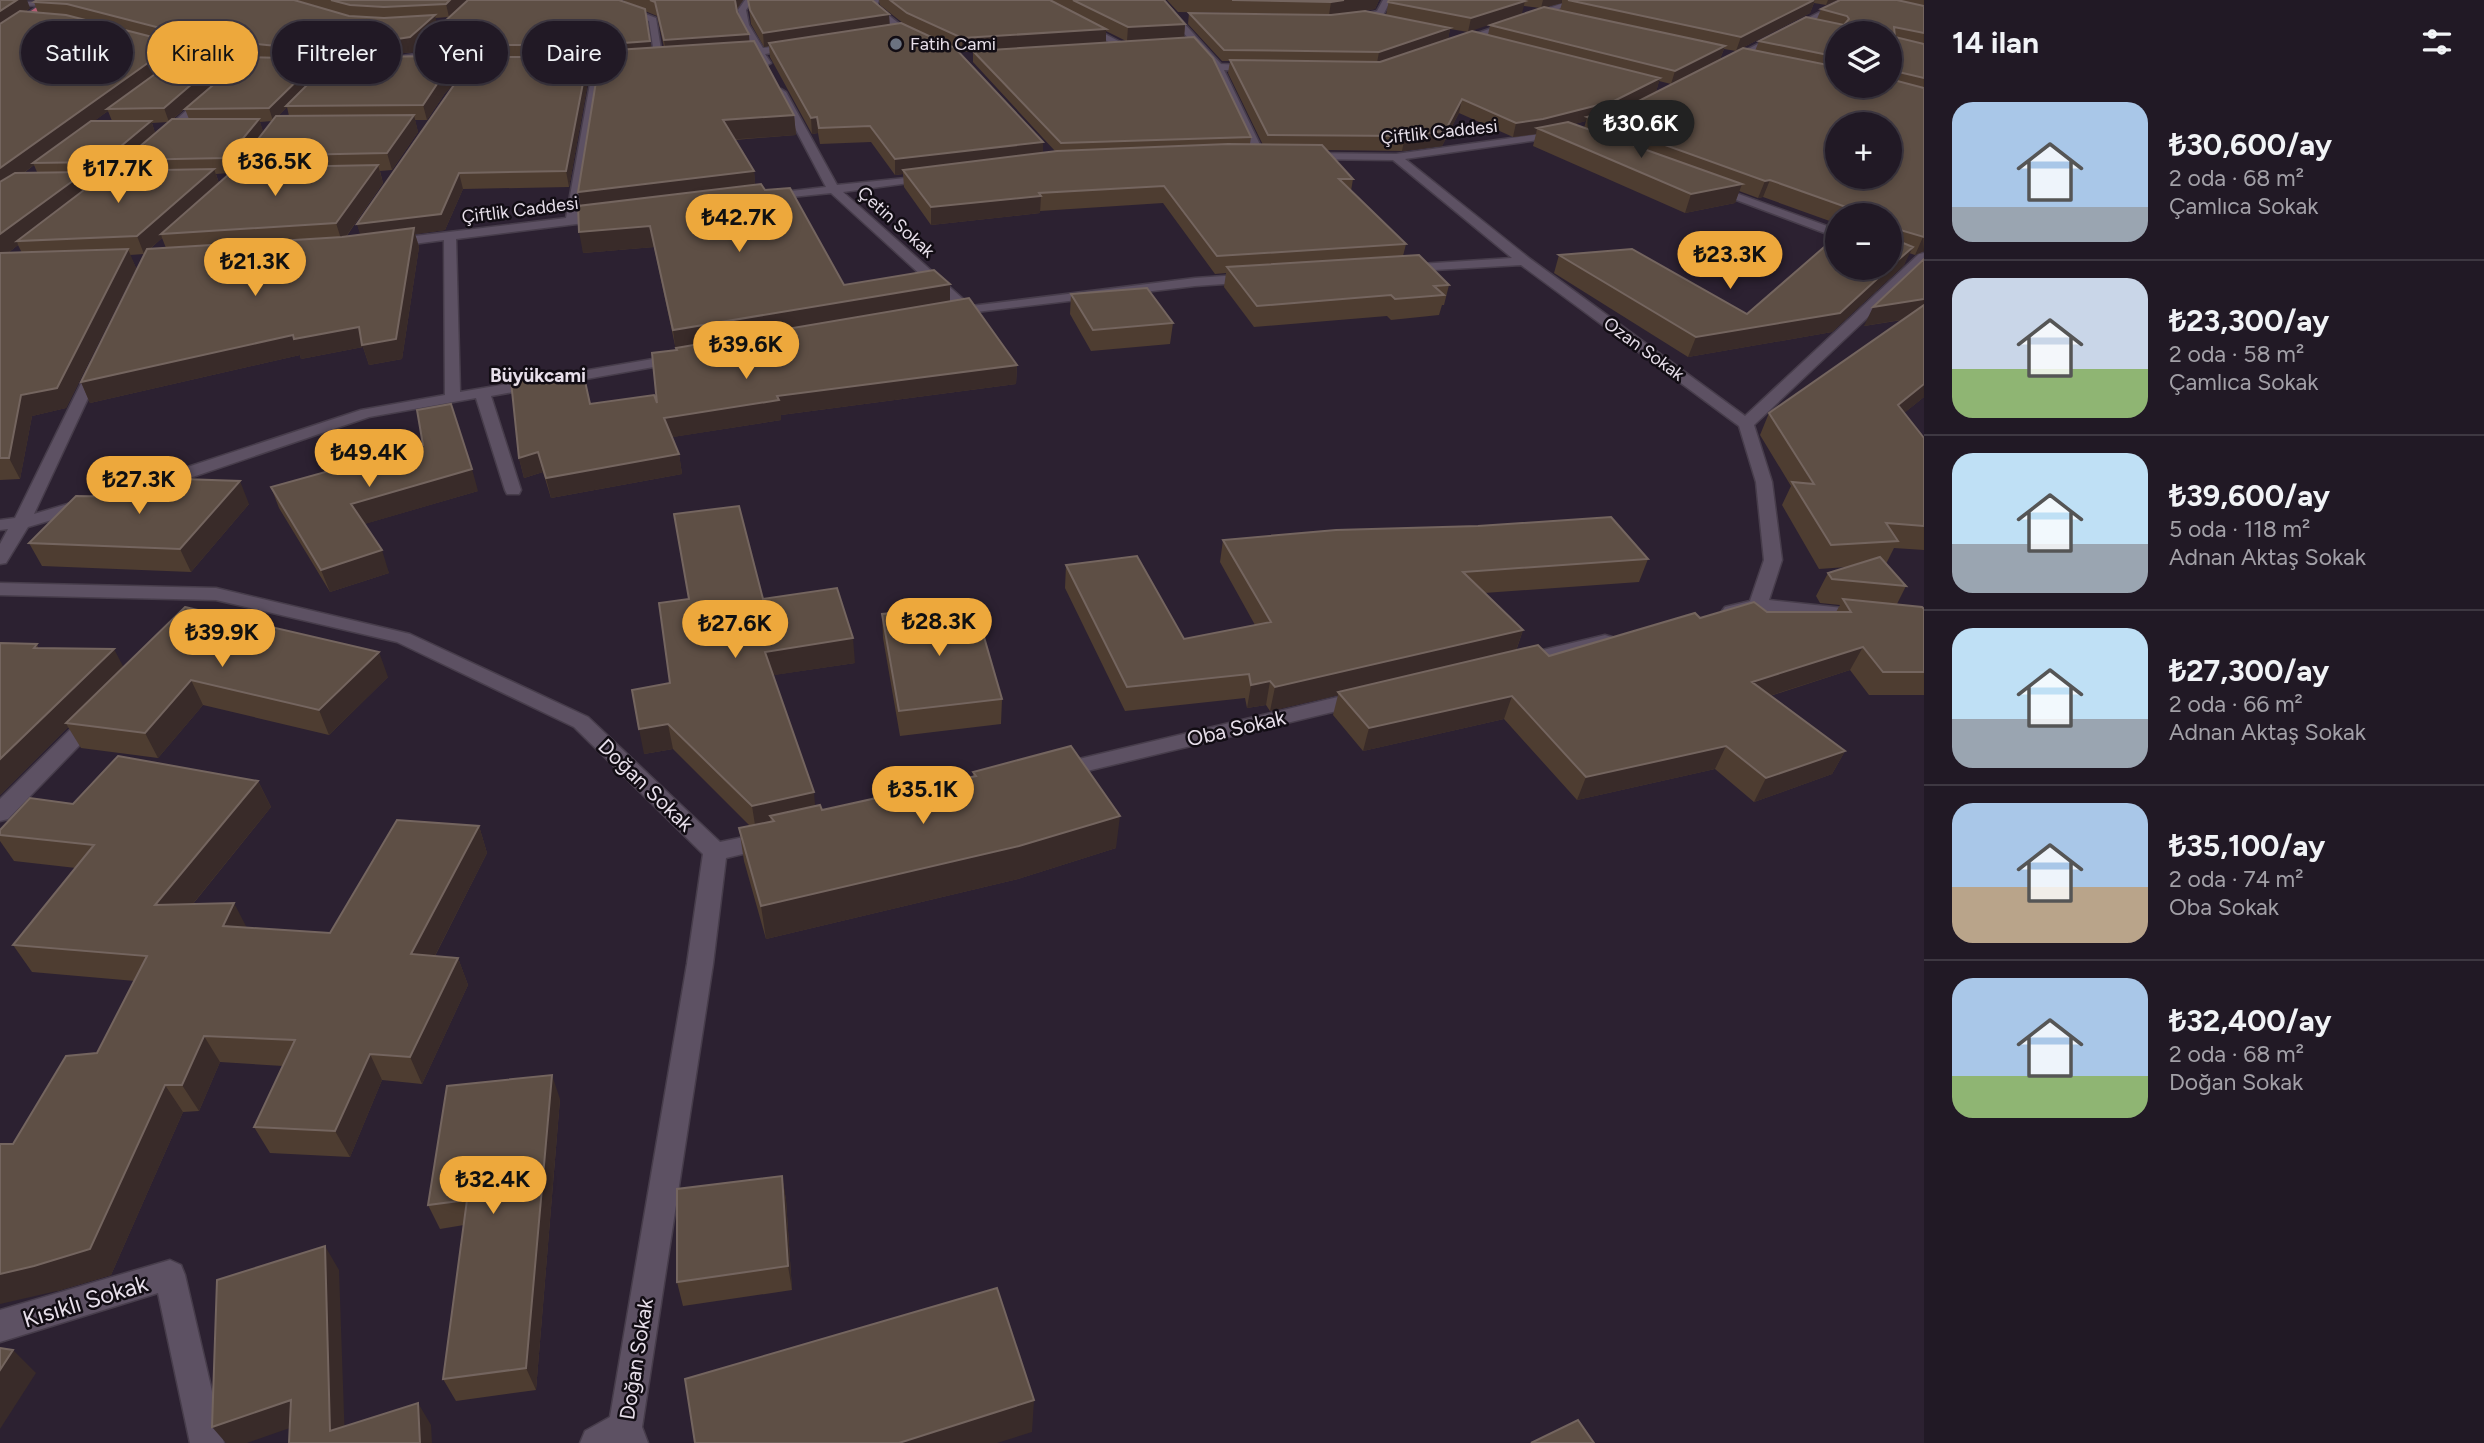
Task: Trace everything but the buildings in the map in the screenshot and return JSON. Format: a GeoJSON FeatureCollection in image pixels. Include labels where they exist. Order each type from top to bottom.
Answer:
{"type":"FeatureCollection","features":[{"type":"Feature","properties":{"kind":"main road"},"geometry":{"type":"LineString","coordinates":[[1,35],[51,2]]}},
{"type":"Feature","properties":{"kind":"street"},"geometry":{"type":"LineString","coordinates":[[454,21],[477,0],[485,0]]}},
{"type":"Feature","properties":{"kind":"street"},"geometry":{"type":"LineString","coordinates":[[616,0],[624,9],[653,20],[660,61]]}},
{"type":"Feature","properties":{"kind":"street"},"geometry":{"type":"LineString","coordinates":[[749,0],[742,9],[745,24],[773,76]]}},
{"type":"Feature","properties":{"kind":"street"},"geometry":{"type":"LineString","coordinates":[[875,0],[873,7],[903,31],[926,42]]}},
{"type":"Feature","properties":{"kind":"street"},"geometry":{"type":"LineString","coordinates":[[1034,0],[1124,46]]}},
{"type":"Feature","properties":{"kind":"street"},"geometry":{"type":"LineString","coordinates":[[1159,0],[1218,67],[1255,155],[1274,155]]}},
{"type":"Feature","properties":{"kind":"street"},"geometry":{"type":"LineString","coordinates":[[1341,19],[1380,13],[1387,0]]}},
{"type":"Feature","properties":{"kind":"street"},"geometry":{"type":"LineString","coordinates":[[1442,47],[1580,0]]}},
{"type":"Feature","properties":{"kind":"street"},"geometry":{"type":"LineString","coordinates":[[1717,67],[1850,0],[1863,2]]}},
{"type":"Feature","properties":{"kind":"street"},"geometry":{"type":"LineString","coordinates":[[0,5],[51,2]]}},
{"type":"Feature","properties":{"kind":"street"},"geometry":{"type":"LineString","coordinates":[[1515,8],[1566,19]]}},
{"type":"Feature","properties":{"kind":"street"},"geometry":{"type":"LineString","coordinates":[[1804,8],[1827,11]]}},
{"type":"Feature","properties":{"kind":"street"},"geometry":{"type":"LineString","coordinates":[[1363,16],[1391,21]]}},
{"type":"Feature","properties":{"kind":"street"},"geometry":{"type":"LineString","coordinates":[[1175,18],[1188,18]]}},
{"type":"Feature","properties":{"kind":"street"},"geometry":{"type":"LineString","coordinates":[[24,19],[41,19]]}},
{"type":"Feature","properties":{"kind":"street"},"geometry":{"type":"LineString","coordinates":[[1801,25],[1813,28]]}},
{"type":"Feature","properties":{"kind":"street"},"geometry":{"type":"LineString","coordinates":[[890,33],[903,31]]}},
{"type":"Feature","properties":{"kind":"street"},"geometry":{"type":"LineString","coordinates":[[1443,33],[1493,44]]}},
{"type":"Feature","properties":{"kind":"street"},"geometry":{"type":"LineString","coordinates":[[1184,43],[1196,42]]}},
{"type":"Feature","properties":{"kind":"street"},"geometry":{"type":"LineString","coordinates":[[723,56],[812,45]]}},
{"type":"Feature","properties":{"kind":"street"},"geometry":{"type":"LineString","coordinates":[[1096,48],[1136,45]]}},
{"type":"Feature","properties":{"kind":"street"},"geometry":{"type":"LineString","coordinates":[[1726,53],[1752,59]]}},
{"type":"Feature","properties":{"kind":"street"},"geometry":{"type":"LineString","coordinates":[[415,57],[373,65],[415,66]]}},
{"type":"Feature","properties":{"kind":"street"},"geometry":{"type":"LineString","coordinates":[[648,61],[673,60]]}},
{"type":"Feature","properties":{"kind":"street"},"geometry":{"type":"LineString","coordinates":[[626,63],[635,62]]}},
{"type":"Feature","properties":{"kind":"street"},"geometry":{"type":"LineString","coordinates":[[1218,67],[1271,68]]}},
{"type":"Feature","properties":{"kind":"street"},"geometry":{"type":"LineString","coordinates":[[572,221],[595,84]]}},
{"type":"Feature","properties":{"kind":"street"},"geometry":{"type":"LineString","coordinates":[[779,87],[833,189]]}},
{"type":"Feature","properties":{"kind":"street"},"geometry":{"type":"LineString","coordinates":[[90,199],[218,89]]}},
{"type":"Feature","properties":{"kind":"street"},"geometry":{"type":"LineString","coordinates":[[157,130],[196,129]]}},
{"type":"Feature","properties":{"kind":"street","name":"Çiftlik Caddesi"},"geometry":{"type":"LineString","coordinates":[[1287,155],[1396,157],[1564,133],[1577,134]]}},
{"type":"Feature","properties":{"kind":"street","name":"Ozan Sokak"},"geometry":{"type":"LineString","coordinates":[[1396,157],[1524,261],[1746,424]]}},
{"type":"Feature","properties":{"kind":"street"},"geometry":{"type":"LineString","coordinates":[[751,199],[938,177]]}},
{"type":"Feature","properties":{"kind":"street"},"geometry":{"type":"LineString","coordinates":[[1694,181],[1825,229]]}},
{"type":"Feature","properties":{"kind":"street"},"geometry":{"type":"LineString","coordinates":[[98,183],[125,183]]}},
{"type":"Feature","properties":{"kind":"street","name":"Çetin Sokak"},"geometry":{"type":"LineString","coordinates":[[833,189],[967,310]]}},
{"type":"Feature","properties":{"kind":"street","name":"Çiftlik Caddesi"},"geometry":{"type":"LineString","coordinates":[[373,246],[613,216]]}},
{"type":"Feature","properties":{"kind":"street"},"geometry":{"type":"LineString","coordinates":[[450,236],[453,398]]}},
{"type":"Feature","properties":{"kind":"street"},"geometry":{"type":"LineString","coordinates":[[1902,257],[1922,261]]}},
{"type":"Feature","properties":{"kind":"street"},"geometry":{"type":"LineString","coordinates":[[1387,270],[1524,261]]}},
{"type":"Feature","properties":{"kind":"street"},"geometry":{"type":"LineString","coordinates":[[1758,605],[1773,560],[1764,482],[1746,424],[1922,261]]}},
{"type":"Feature","properties":{"kind":"street"},"geometry":{"type":"LineString","coordinates":[[926,316],[1195,282],[1264,278]]}},
{"type":"Feature","properties":{"kind":"street"},"geometry":{"type":"LineString","coordinates":[[0,559],[21,523],[101,356]]}},
{"type":"Feature","properties":{"kind":"street"},"geometry":{"type":"LineString","coordinates":[[0,526],[21,523],[154,484],[366,413],[698,356]]}},
{"type":"Feature","properties":{"kind":"street"},"geometry":{"type":"LineString","coordinates":[[482,393],[513,491]]}},
{"type":"Feature","properties":{"kind":"street","name":"Doğan Sokak"},"geometry":{"type":"LineString","coordinates":[[0,589],[216,594],[403,638],[581,722],[715,852],[698,977],[617,1438]]}},
{"type":"Feature","properties":{"kind":"street"},"geometry":{"type":"LineString","coordinates":[[197,613],[216,594]]}},
{"type":"Feature","properties":{"kind":"street"},"geometry":{"type":"LineString","coordinates":[[1717,614],[1758,605],[1869,616]]}},
{"type":"Feature","properties":{"kind":"street"},"geometry":{"type":"LineString","coordinates":[[1500,666],[1622,637]]}},
{"type":"Feature","properties":{"kind":"street","name":"Oba Sokak"},"geometry":{"type":"LineString","coordinates":[[1040,775],[1378,695]]}},
{"type":"Feature","properties":{"kind":"street"},"geometry":{"type":"LineString","coordinates":[[0,813],[113,699]]}},
{"type":"Feature","properties":{"kind":"street"},"geometry":{"type":"LineString","coordinates":[[715,852],[783,836]]}},
{"type":"Feature","properties":{"kind":"street","name":"Kısıklı Sokak"},"geometry":{"type":"LineString","coordinates":[[0,1326],[170,1276],[207,1443]]}},
{"type":"Feature","properties":{"kind":"place","name":"Fatih Cami"},"geometry":{"type":"Point","coordinates":[896,44]}},
{"type":"Feature","properties":{"kind":"district","name":"Büyükcami"},"geometry":{"type":"Point","coordinates":[538,375]}}]}
